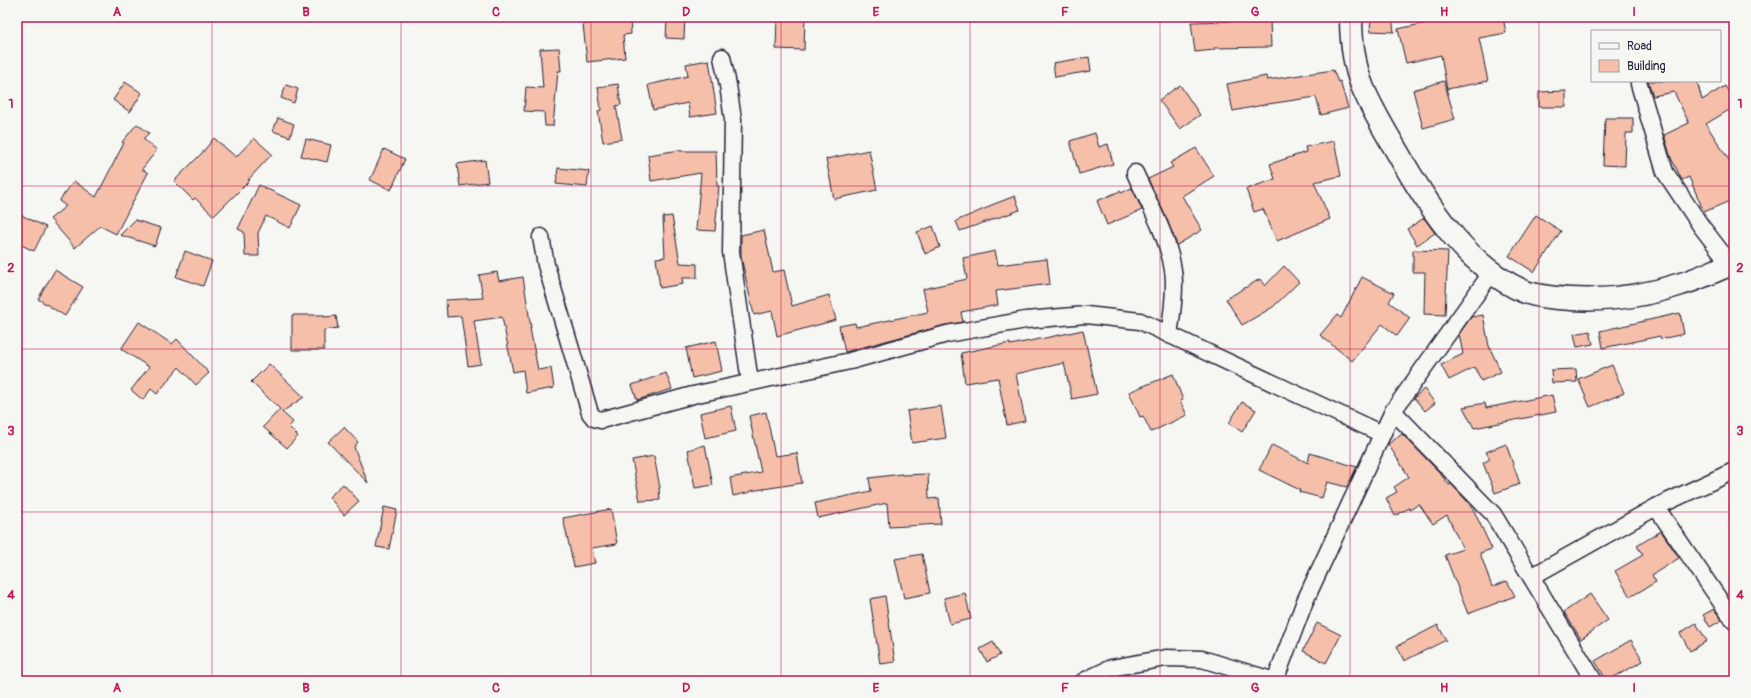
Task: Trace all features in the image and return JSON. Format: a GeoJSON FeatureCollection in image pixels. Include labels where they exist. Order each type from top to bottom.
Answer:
{"type":"FeatureCollection","features":[{"type":"Feature","properties":{"kind":"street"},"geometry":{"type":"LineString","coordinates":[[1351,17],[1355,62],[1364,88],[1393,145],[1412,177],[1456,240],[1492,272],[1524,291],[1557,298],[1597,300],[1632,296],[1680,284],[1732,264],[1701,226],[1665,172],[1638,84]]}},
{"type":"Feature","properties":{"kind":"street"},"geometry":{"type":"LineString","coordinates":[[722,58],[733,120],[731,252],[750,382]]}},
{"type":"Feature","properties":{"kind":"street"},"geometry":{"type":"LineString","coordinates":[[1135,173],[1162,231],[1174,271],[1173,308],[1169,334]]}},
{"type":"Feature","properties":{"kind":"street"},"geometry":{"type":"LineString","coordinates":[[541,237],[550,280],[590,413],[594,418],[601,420],[693,395],[850,360],[947,334],[1026,320],[1086,315],[1140,321],[1297,396],[1382,434]]}},
{"type":"Feature","properties":{"kind":"street"},"geometry":{"type":"LineString","coordinates":[[1084,681],[1111,668],[1166,658],[1202,659],[1275,681],[1305,601],[1393,411],[1492,272]]}},
{"type":"Feature","properties":{"kind":"street"},"geometry":{"type":"LineString","coordinates":[[1393,411],[1493,514],[1594,681]]}},
{"type":"Feature","properties":{"kind":"street"},"geometry":{"type":"LineString","coordinates":[[1531,577],[1656,507],[1734,471]]}},
{"type":"Feature","properties":{"kind":"street"},"geometry":{"type":"LineString","coordinates":[[1656,507],[1734,621]]}},
{"type":"Feature","properties":{"kind":"building"},"geometry":{"type":"Polygon","coordinates":[[[609,17],[630,17],[631,34],[623,35],[625,58],[587,62],[583,24],[610,21],[609,17]]]}},
{"type":"Feature","properties":{"kind":"building"},"geometry":{"type":"Polygon","coordinates":[[[667,17],[685,17],[684,39],[666,38],[667,17]]]}},
{"type":"Feature","properties":{"kind":"building"},"geometry":{"type":"Polygon","coordinates":[[[777,17],[805,17],[804,50],[776,49],[777,17]]]}},
{"type":"Feature","properties":{"kind":"building"},"geometry":{"type":"Polygon","coordinates":[[[1371,17],[1392,17],[1394,32],[1370,31],[1371,17]]]}},
{"type":"Feature","properties":{"kind":"building"},"geometry":{"type":"Polygon","coordinates":[[[1453,17],[1503,17],[1506,33],[1479,38],[1488,81],[1447,89],[1441,55],[1406,63],[1398,29],[1453,17]]]}},
{"type":"Feature","properties":{"kind":"building"},"geometry":{"type":"Polygon","coordinates":[[[1270,20],[1271,47],[1214,48],[1214,50],[1195,52],[1191,22],[1270,20]]]}},
{"type":"Feature","properties":{"kind":"building"},"geometry":{"type":"Polygon","coordinates":[[[559,48],[561,71],[558,71],[553,126],[545,126],[544,112],[524,111],[526,87],[543,88],[540,49],[559,48]]]}},
{"type":"Feature","properties":{"kind":"building"},"geometry":{"type":"Polygon","coordinates":[[[1089,57],[1091,71],[1055,77],[1053,63],[1089,57]]]}},
{"type":"Feature","properties":{"kind":"building"},"geometry":{"type":"Polygon","coordinates":[[[709,60],[717,113],[690,117],[688,103],[653,110],[648,85],[688,76],[686,64],[709,60]]]}},
{"type":"Feature","properties":{"kind":"building"},"geometry":{"type":"Polygon","coordinates":[[[1333,70],[1338,82],[1340,81],[1348,108],[1321,115],[1316,97],[1233,111],[1227,84],[1266,76],[1267,80],[1333,70]]]}},
{"type":"Feature","properties":{"kind":"building"},"geometry":{"type":"Polygon","coordinates":[[[1444,81],[1455,119],[1423,128],[1413,90],[1444,81]]]}},
{"type":"Feature","properties":{"kind":"building"},"geometry":{"type":"Polygon","coordinates":[[[125,82],[142,93],[130,112],[113,100],[125,82]]]}},
{"type":"Feature","properties":{"kind":"building"},"geometry":{"type":"Polygon","coordinates":[[[1648,82],[1697,82],[1702,100],[1725,86],[1734,100],[1734,107],[1706,124],[1734,168],[1734,199],[1704,212],[1689,177],[1682,180],[1671,158],[1664,135],[1689,123],[1674,92],[1653,96],[1648,82]]]}},
{"type":"Feature","properties":{"kind":"building"},"geometry":{"type":"Polygon","coordinates":[[[618,84],[621,105],[616,106],[622,139],[603,142],[598,111],[601,110],[598,87],[618,84]]]}},
{"type":"Feature","properties":{"kind":"building"},"geometry":{"type":"Polygon","coordinates":[[[286,85],[298,89],[294,103],[281,98],[286,85]]]}},
{"type":"Feature","properties":{"kind":"building"},"geometry":{"type":"Polygon","coordinates":[[[1180,85],[1200,115],[1180,129],[1159,100],[1180,85]]]}},
{"type":"Feature","properties":{"kind":"building"},"geometry":{"type":"Polygon","coordinates":[[[1566,91],[1566,107],[1539,107],[1539,92],[1566,91]]]}},
{"type":"Feature","properties":{"kind":"building"},"geometry":{"type":"Polygon","coordinates":[[[278,118],[294,124],[290,137],[273,131],[278,118]]]}},
{"type":"Feature","properties":{"kind":"building"},"geometry":{"type":"Polygon","coordinates":[[[1605,118],[1633,118],[1633,133],[1626,133],[1625,166],[1603,165],[1605,118]]]}},
{"type":"Feature","properties":{"kind":"building"},"geometry":{"type":"Polygon","coordinates":[[[137,124],[149,133],[143,139],[157,150],[142,169],[148,173],[116,234],[100,226],[75,248],[50,219],[66,206],[59,201],[74,181],[96,197],[124,143],[122,142],[137,124]]]}},
{"type":"Feature","properties":{"kind":"building"},"geometry":{"type":"Polygon","coordinates":[[[1095,133],[1099,147],[1108,144],[1113,164],[1079,174],[1070,141],[1095,133]]]}},
{"type":"Feature","properties":{"kind":"building"},"geometry":{"type":"Polygon","coordinates":[[[214,138],[236,157],[254,138],[272,154],[248,180],[250,180],[214,216],[195,198],[193,200],[174,181],[202,153],[214,138]]]}},
{"type":"Feature","properties":{"kind":"building"},"geometry":{"type":"Polygon","coordinates":[[[306,139],[331,145],[327,162],[301,156],[306,139]]]}},
{"type":"Feature","properties":{"kind":"building"},"geometry":{"type":"Polygon","coordinates":[[[1334,141],[1341,176],[1314,182],[1330,219],[1277,241],[1263,209],[1254,212],[1246,189],[1275,179],[1270,164],[1306,152],[1305,147],[1334,141]]]}},
{"type":"Feature","properties":{"kind":"building"},"geometry":{"type":"Polygon","coordinates":[[[1196,148],[1214,176],[1182,196],[1202,230],[1177,245],[1148,179],[1173,167],[1170,163],[1196,148]]]}},
{"type":"Feature","properties":{"kind":"building"},"geometry":{"type":"Polygon","coordinates":[[[384,149],[405,159],[391,190],[370,180],[384,149]]]}},
{"type":"Feature","properties":{"kind":"building"},"geometry":{"type":"Polygon","coordinates":[[[680,150],[716,151],[717,186],[719,186],[715,231],[696,230],[701,173],[651,181],[648,155],[680,150]]]}},
{"type":"Feature","properties":{"kind":"building"},"geometry":{"type":"Polygon","coordinates":[[[869,150],[877,190],[834,199],[826,159],[869,150]]]}},
{"type":"Feature","properties":{"kind":"building"},"geometry":{"type":"Polygon","coordinates":[[[485,160],[488,182],[460,186],[457,164],[485,160]]]}},
{"type":"Feature","properties":{"kind":"building"},"geometry":{"type":"Polygon","coordinates":[[[558,168],[589,171],[587,187],[556,184],[558,168]]]}},
{"type":"Feature","properties":{"kind":"building"},"geometry":{"type":"Polygon","coordinates":[[[259,185],[301,205],[290,228],[266,216],[258,233],[259,256],[245,256],[244,232],[238,229],[259,185]]]}},
{"type":"Feature","properties":{"kind":"building"},"geometry":{"type":"Polygon","coordinates":[[[1132,188],[1142,210],[1107,225],[1097,201],[1120,191],[1121,193],[1132,188]]]}},
{"type":"Feature","properties":{"kind":"building"},"geometry":{"type":"Polygon","coordinates":[[[1015,196],[1020,210],[960,231],[956,221],[1015,196]]]}},
{"type":"Feature","properties":{"kind":"building"},"geometry":{"type":"Polygon","coordinates":[[[17,213],[46,227],[34,251],[17,243],[17,213]]]}},
{"type":"Feature","properties":{"kind":"building"},"geometry":{"type":"Polygon","coordinates":[[[1536,215],[1561,231],[1534,272],[1509,256],[1536,215]]]}},
{"type":"Feature","properties":{"kind":"building"},"geometry":{"type":"Polygon","coordinates":[[[672,216],[680,263],[697,264],[697,278],[682,278],[683,284],[660,288],[656,258],[665,257],[663,217],[672,216]]]}},
{"type":"Feature","properties":{"kind":"building"},"geometry":{"type":"Polygon","coordinates":[[[1424,218],[1435,233],[1417,245],[1407,229],[1424,218]]]}},
{"type":"Feature","properties":{"kind":"building"},"geometry":{"type":"Polygon","coordinates":[[[135,220],[161,228],[155,246],[120,235],[135,220]]]}},
{"type":"Feature","properties":{"kind":"building"},"geometry":{"type":"Polygon","coordinates":[[[933,226],[940,247],[925,254],[917,232],[933,226]]]}},
{"type":"Feature","properties":{"kind":"building"},"geometry":{"type":"Polygon","coordinates":[[[764,230],[773,272],[784,270],[792,306],[829,295],[836,320],[777,336],[772,311],[754,315],[741,257],[741,235],[764,230]]]}},
{"type":"Feature","properties":{"kind":"building"},"geometry":{"type":"Polygon","coordinates":[[[1413,250],[1448,251],[1445,315],[1424,314],[1425,272],[1413,272],[1413,250]]]}},
{"type":"Feature","properties":{"kind":"building"},"geometry":{"type":"Polygon","coordinates":[[[185,251],[212,261],[203,286],[176,277],[185,251]]]}},
{"type":"Feature","properties":{"kind":"building"},"geometry":{"type":"Polygon","coordinates":[[[995,251],[998,265],[1047,259],[1050,284],[996,291],[998,305],[961,312],[963,322],[945,325],[845,352],[839,326],[855,323],[856,327],[928,312],[923,289],[967,279],[963,258],[995,251]]]}},
{"type":"Feature","properties":{"kind":"building"},"geometry":{"type":"Polygon","coordinates":[[[1284,266],[1299,282],[1273,307],[1242,325],[1226,299],[1260,279],[1265,286],[1284,266]]]}},
{"type":"Feature","properties":{"kind":"building"},"geometry":{"type":"Polygon","coordinates":[[[55,270],[83,287],[65,316],[38,299],[55,270]]]}},
{"type":"Feature","properties":{"kind":"building"},"geometry":{"type":"Polygon","coordinates":[[[497,272],[499,281],[523,277],[530,328],[538,370],[551,368],[554,388],[526,393],[523,370],[513,372],[502,317],[474,321],[481,364],[468,366],[461,316],[447,317],[446,300],[483,298],[479,275],[497,272]]]}},
{"type":"Feature","properties":{"kind":"building"},"geometry":{"type":"Polygon","coordinates":[[[1362,277],[1394,293],[1389,302],[1410,318],[1397,336],[1382,324],[1352,361],[1320,335],[1337,315],[1341,318],[1362,277]]]}},
{"type":"Feature","properties":{"kind":"building"},"geometry":{"type":"Polygon","coordinates":[[[1680,313],[1684,334],[1661,339],[1660,336],[1603,348],[1600,331],[1680,313]]]}},
{"type":"Feature","properties":{"kind":"building"},"geometry":{"type":"Polygon","coordinates":[[[292,315],[324,315],[324,317],[336,316],[338,328],[324,330],[324,350],[292,350],[292,315]]]}},
{"type":"Feature","properties":{"kind":"building"},"geometry":{"type":"Polygon","coordinates":[[[1483,315],[1489,346],[1501,372],[1481,381],[1475,367],[1449,380],[1441,365],[1463,354],[1459,334],[1471,317],[1483,315]]]}},
{"type":"Feature","properties":{"kind":"building"},"geometry":{"type":"Polygon","coordinates":[[[139,322],[172,344],[177,339],[209,373],[196,385],[179,367],[157,394],[151,389],[143,400],[131,390],[149,367],[121,349],[139,322]]]}},
{"type":"Feature","properties":{"kind":"building"},"geometry":{"type":"Polygon","coordinates":[[[1083,330],[1097,394],[1072,399],[1064,363],[1016,374],[1025,421],[1007,425],[998,378],[965,383],[961,353],[1010,343],[1010,345],[1083,330]]]}},
{"type":"Feature","properties":{"kind":"building"},"geometry":{"type":"Polygon","coordinates":[[[1590,331],[1593,344],[1577,347],[1574,334],[1590,331]]]}},
{"type":"Feature","properties":{"kind":"building"},"geometry":{"type":"Polygon","coordinates":[[[716,341],[722,371],[692,378],[686,348],[716,341]]]}},
{"type":"Feature","properties":{"kind":"building"},"geometry":{"type":"Polygon","coordinates":[[[269,364],[304,397],[282,412],[293,422],[289,427],[298,436],[287,448],[263,427],[280,409],[251,382],[269,364]]]}},
{"type":"Feature","properties":{"kind":"building"},"geometry":{"type":"Polygon","coordinates":[[[1612,365],[1624,393],[1590,407],[1578,379],[1612,365]]]}},
{"type":"Feature","properties":{"kind":"building"},"geometry":{"type":"Polygon","coordinates":[[[1576,369],[1577,382],[1552,383],[1551,370],[1576,369]]]}},
{"type":"Feature","properties":{"kind":"building"},"geometry":{"type":"Polygon","coordinates":[[[666,373],[672,389],[637,400],[632,385],[666,373]]]}},
{"type":"Feature","properties":{"kind":"building"},"geometry":{"type":"Polygon","coordinates":[[[1173,374],[1183,400],[1180,401],[1187,415],[1151,432],[1143,416],[1140,417],[1129,392],[1173,374]]]}},
{"type":"Feature","properties":{"kind":"building"},"geometry":{"type":"Polygon","coordinates":[[[1424,389],[1435,403],[1425,411],[1414,398],[1424,389]]]}},
{"type":"Feature","properties":{"kind":"building"},"geometry":{"type":"Polygon","coordinates":[[[1552,395],[1556,412],[1474,428],[1463,407],[1485,403],[1486,408],[1552,395]]]}},
{"type":"Feature","properties":{"kind":"building"},"geometry":{"type":"Polygon","coordinates":[[[1242,402],[1256,410],[1242,432],[1229,423],[1242,402]]]}},
{"type":"Feature","properties":{"kind":"building"},"geometry":{"type":"Polygon","coordinates":[[[731,406],[736,431],[705,438],[700,413],[731,406]]]}},
{"type":"Feature","properties":{"kind":"building"},"geometry":{"type":"Polygon","coordinates":[[[941,406],[946,438],[912,443],[907,411],[941,406]]]}},
{"type":"Feature","properties":{"kind":"building"},"geometry":{"type":"Polygon","coordinates":[[[766,412],[775,456],[797,453],[802,483],[750,491],[751,492],[733,496],[730,478],[761,472],[749,416],[766,412]]]}},
{"type":"Feature","properties":{"kind":"building"},"geometry":{"type":"Polygon","coordinates":[[[344,427],[358,442],[354,447],[368,483],[328,442],[344,427]]]}},
{"type":"Feature","properties":{"kind":"building"},"geometry":{"type":"Polygon","coordinates":[[[1402,434],[1440,473],[1449,485],[1451,484],[1466,500],[1474,511],[1492,549],[1480,553],[1492,587],[1507,581],[1515,596],[1468,614],[1445,555],[1463,549],[1447,515],[1433,524],[1419,504],[1410,510],[1409,508],[1395,516],[1386,498],[1397,492],[1394,487],[1409,477],[1388,444],[1402,434]]]}},
{"type":"Feature","properties":{"kind":"building"},"geometry":{"type":"Polygon","coordinates":[[[1506,444],[1520,484],[1495,493],[1483,463],[1490,459],[1486,452],[1506,444]]]}},
{"type":"Feature","properties":{"kind":"building"},"geometry":{"type":"Polygon","coordinates":[[[705,445],[713,485],[695,488],[688,450],[705,445]]]}},
{"type":"Feature","properties":{"kind":"building"},"geometry":{"type":"Polygon","coordinates":[[[1272,445],[1308,463],[1310,453],[1357,467],[1347,487],[1327,482],[1322,498],[1299,492],[1300,490],[1259,470],[1272,445]]]}},
{"type":"Feature","properties":{"kind":"building"},"geometry":{"type":"Polygon","coordinates":[[[654,456],[660,488],[660,500],[640,501],[632,460],[654,456]]]}},
{"type":"Feature","properties":{"kind":"building"},"geometry":{"type":"Polygon","coordinates":[[[902,474],[928,474],[929,499],[939,498],[941,524],[889,527],[887,503],[818,518],[815,503],[871,491],[869,478],[902,474]]]}},
{"type":"Feature","properties":{"kind":"building"},"geometry":{"type":"Polygon","coordinates":[[[343,484],[359,501],[344,515],[329,497],[343,484]]]}},
{"type":"Feature","properties":{"kind":"building"},"geometry":{"type":"Polygon","coordinates":[[[384,507],[397,510],[389,549],[376,547],[384,507]]]}},
{"type":"Feature","properties":{"kind":"building"},"geometry":{"type":"Polygon","coordinates":[[[611,509],[617,544],[592,548],[595,563],[574,567],[563,518],[611,509]]]}},
{"type":"Feature","properties":{"kind":"building"},"geometry":{"type":"Polygon","coordinates":[[[1661,531],[1679,558],[1652,575],[1656,582],[1630,597],[1615,571],[1643,555],[1637,546],[1661,531]]]}},
{"type":"Feature","properties":{"kind":"building"},"geometry":{"type":"Polygon","coordinates":[[[922,554],[930,593],[904,598],[895,559],[922,554]]]}},
{"type":"Feature","properties":{"kind":"building"},"geometry":{"type":"Polygon","coordinates":[[[965,593],[971,619],[950,624],[944,598],[965,593]]]}},
{"type":"Feature","properties":{"kind":"building"},"geometry":{"type":"Polygon","coordinates":[[[1590,594],[1608,620],[1581,639],[1564,612],[1590,594]]]}},
{"type":"Feature","properties":{"kind":"building"},"geometry":{"type":"Polygon","coordinates":[[[885,596],[895,662],[880,664],[870,599],[885,596]]]}},
{"type":"Feature","properties":{"kind":"building"},"geometry":{"type":"Polygon","coordinates":[[[1714,609],[1722,620],[1710,627],[1703,615],[1714,609]]]}},
{"type":"Feature","properties":{"kind":"building"},"geometry":{"type":"Polygon","coordinates":[[[1317,623],[1341,635],[1326,663],[1303,651],[1317,623]]]}},
{"type":"Feature","properties":{"kind":"building"},"geometry":{"type":"Polygon","coordinates":[[[1696,623],[1707,641],[1690,651],[1680,633],[1696,623]]]}},
{"type":"Feature","properties":{"kind":"building"},"geometry":{"type":"Polygon","coordinates":[[[1438,625],[1446,640],[1404,661],[1397,646],[1438,625]]]}},
{"type":"Feature","properties":{"kind":"building"},"geometry":{"type":"Polygon","coordinates":[[[1631,640],[1643,661],[1607,681],[1595,661],[1631,640]]]}},
{"type":"Feature","properties":{"kind":"building"},"geometry":{"type":"Polygon","coordinates":[[[993,642],[1000,655],[987,662],[980,649],[993,642]]]}}]}
